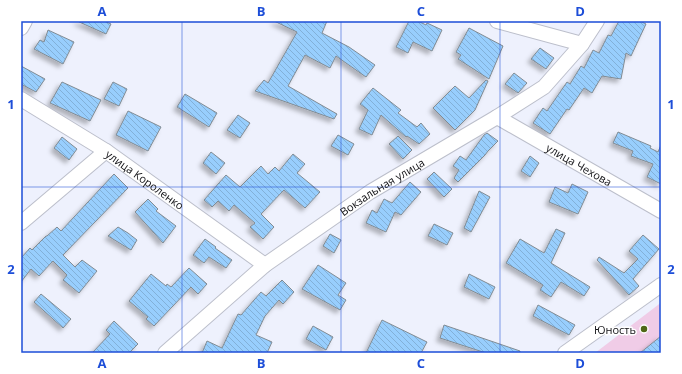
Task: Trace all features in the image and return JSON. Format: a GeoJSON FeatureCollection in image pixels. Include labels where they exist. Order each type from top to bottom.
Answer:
{"type":"FeatureCollection","features":[{"type":"Feature","properties":{"kind":"street"},"geometry":{"type":"LineString","coordinates":[[21,28],[25,21]]}},
{"type":"Feature","properties":{"kind":"street"},"geometry":{"type":"LineString","coordinates":[[498,21],[582,44]]}},
{"type":"Feature","properties":{"kind":"street","name":"Вокзальная улица"},"geometry":{"type":"LineString","coordinates":[[165,353],[265,265],[370,192],[544,87],[582,44],[597,21]]}},
{"type":"Feature","properties":{"kind":"street","name":"улица Короленко"},"geometry":{"type":"LineString","coordinates":[[21,99],[106,151],[265,265]]}},
{"type":"Feature","properties":{"kind":"street","name":"улица Чехова"},"geometry":{"type":"LineString","coordinates":[[497,116],[661,211]]}},
{"type":"Feature","properties":{"kind":"street"},"geometry":{"type":"LineString","coordinates":[[21,223],[106,151]]}},
{"type":"Feature","properties":{"kind":"street"},"geometry":{"type":"LineString","coordinates":[[565,353],[661,285]]}},
{"type":"Feature","properties":{"kind":"shaded area","name":"Юность"},"geometry":{"type":"Polygon","coordinates":[[[661,302],[661,353],[595,353],[658,305],[661,302]]]}},
{"type":"Feature","properties":{"kind":"building"},"geometry":{"type":"Polygon","coordinates":[[[77,21],[104,21],[111,24],[106,34],[77,21]]]}},
{"type":"Feature","properties":{"kind":"building"},"geometry":{"type":"Polygon","coordinates":[[[274,21],[327,21],[322,33],[349,47],[375,65],[366,77],[336,56],[330,68],[305,55],[288,86],[337,114],[334,119],[255,91],[264,80],[268,83],[297,32],[274,21]]]}},
{"type":"Feature","properties":{"kind":"building"},"geometry":{"type":"Polygon","coordinates":[[[409,21],[418,21],[426,25],[427,23],[442,30],[432,51],[413,42],[408,53],[396,47],[409,21]]]}},
{"type":"Feature","properties":{"kind":"building"},"geometry":{"type":"Polygon","coordinates":[[[619,21],[640,21],[646,24],[631,56],[626,53],[621,79],[602,76],[592,93],[584,88],[550,134],[533,123],[543,108],[547,111],[567,82],[570,84],[581,66],[584,68],[593,50],[599,53],[608,35],[611,36],[619,21]]]}},
{"type":"Feature","properties":{"kind":"building"},"geometry":{"type":"Polygon","coordinates":[[[469,28],[503,46],[489,79],[458,59],[461,55],[456,52],[469,28]]]}},
{"type":"Feature","properties":{"kind":"building"},"geometry":{"type":"Polygon","coordinates":[[[48,30],[74,42],[63,64],[34,49],[40,40],[44,42],[48,30]]]}},
{"type":"Feature","properties":{"kind":"building"},"geometry":{"type":"Polygon","coordinates":[[[540,48],[554,58],[546,69],[531,59],[540,48]]]}},
{"type":"Feature","properties":{"kind":"building"},"geometry":{"type":"Polygon","coordinates":[[[21,66],[45,79],[36,92],[21,84],[21,66]]]}},
{"type":"Feature","properties":{"kind":"building"},"geometry":{"type":"Polygon","coordinates":[[[514,73],[527,83],[518,93],[505,84],[514,73]]]}},
{"type":"Feature","properties":{"kind":"building"},"geometry":{"type":"Polygon","coordinates":[[[486,80],[488,81],[475,110],[455,130],[433,108],[455,86],[469,98],[486,80]]]}},
{"type":"Feature","properties":{"kind":"building"},"geometry":{"type":"Polygon","coordinates":[[[62,82],[101,100],[90,121],[50,103],[62,82]]]}},
{"type":"Feature","properties":{"kind":"building"},"geometry":{"type":"Polygon","coordinates":[[[113,82],[127,89],[119,106],[104,99],[113,82]]]}},
{"type":"Feature","properties":{"kind":"building"},"geometry":{"type":"Polygon","coordinates":[[[373,88],[401,110],[398,113],[417,127],[421,123],[430,134],[419,144],[407,136],[406,137],[381,115],[372,135],[359,129],[368,110],[360,104],[373,88]]]}},
{"type":"Feature","properties":{"kind":"building"},"geometry":{"type":"Polygon","coordinates":[[[185,94],[217,113],[209,127],[177,107],[185,94]]]}},
{"type":"Feature","properties":{"kind":"building"},"geometry":{"type":"Polygon","coordinates":[[[128,111],[161,127],[148,151],[116,135],[128,111]]]}},
{"type":"Feature","properties":{"kind":"building"},"geometry":{"type":"Polygon","coordinates":[[[238,115],[250,123],[240,138],[227,130],[238,115]]]}},
{"type":"Feature","properties":{"kind":"building"},"geometry":{"type":"Polygon","coordinates":[[[618,132],[651,146],[650,148],[658,152],[661,145],[661,184],[647,177],[653,164],[631,156],[633,151],[613,143],[618,132]]]}},
{"type":"Feature","properties":{"kind":"building"},"geometry":{"type":"Polygon","coordinates":[[[487,133],[498,141],[458,182],[454,178],[459,170],[453,166],[460,156],[466,160],[487,133]]]}},
{"type":"Feature","properties":{"kind":"building"},"geometry":{"type":"Polygon","coordinates":[[[338,135],[354,144],[348,155],[331,146],[338,135]]]}},
{"type":"Feature","properties":{"kind":"building"},"geometry":{"type":"Polygon","coordinates":[[[398,136],[412,150],[403,159],[389,144],[398,136]]]}},
{"type":"Feature","properties":{"kind":"building"},"geometry":{"type":"Polygon","coordinates":[[[62,137],[77,149],[69,160],[54,148],[62,137]]]}},
{"type":"Feature","properties":{"kind":"building"},"geometry":{"type":"Polygon","coordinates":[[[211,152],[225,163],[216,174],[203,163],[211,152]]]}},
{"type":"Feature","properties":{"kind":"building"},"geometry":{"type":"Polygon","coordinates":[[[293,154],[305,164],[297,173],[320,192],[305,208],[284,190],[261,214],[274,227],[263,239],[250,227],[255,223],[234,205],[229,211],[218,201],[212,207],[204,200],[226,175],[240,187],[261,166],[268,174],[275,167],[279,171],[293,154]]]}},
{"type":"Feature","properties":{"kind":"building"},"geometry":{"type":"Polygon","coordinates":[[[530,156],[539,163],[530,177],[521,171],[530,156]]]}},
{"type":"Feature","properties":{"kind":"building"},"geometry":{"type":"Polygon","coordinates":[[[434,172],[452,189],[444,197],[427,179],[434,172]]]}},
{"type":"Feature","properties":{"kind":"building"},"geometry":{"type":"Polygon","coordinates":[[[114,174],[128,188],[63,255],[75,267],[82,260],[97,271],[79,293],[63,280],[67,275],[53,261],[39,276],[31,269],[21,282],[21,258],[30,248],[32,250],[57,227],[61,231],[114,174]]]}},
{"type":"Feature","properties":{"kind":"building"},"geometry":{"type":"Polygon","coordinates":[[[410,182],[421,192],[401,215],[395,212],[386,232],[366,223],[372,210],[377,213],[384,199],[392,203],[410,182]]]}},
{"type":"Feature","properties":{"kind":"building"},"geometry":{"type":"Polygon","coordinates":[[[572,184],[588,192],[578,214],[549,202],[555,187],[568,193],[572,184]]]}},
{"type":"Feature","properties":{"kind":"building"},"geometry":{"type":"Polygon","coordinates":[[[479,191],[490,197],[471,232],[464,228],[479,191]]]}},
{"type":"Feature","properties":{"kind":"building"},"geometry":{"type":"Polygon","coordinates":[[[148,199],[158,209],[156,211],[176,226],[163,243],[135,212],[148,199]]]}},
{"type":"Feature","properties":{"kind":"building"},"geometry":{"type":"Polygon","coordinates":[[[434,224],[453,233],[447,245],[428,236],[434,224]]]}},
{"type":"Feature","properties":{"kind":"building"},"geometry":{"type":"Polygon","coordinates":[[[118,227],[137,240],[131,250],[108,236],[118,227]]]}},
{"type":"Feature","properties":{"kind":"building"},"geometry":{"type":"Polygon","coordinates":[[[556,229],[565,233],[551,263],[590,287],[584,296],[561,282],[551,297],[540,290],[543,285],[506,263],[520,239],[544,253],[556,229]]]}},
{"type":"Feature","properties":{"kind":"building"},"geometry":{"type":"Polygon","coordinates":[[[330,234],[341,240],[334,253],[323,246],[330,234]]]}},
{"type":"Feature","properties":{"kind":"building"},"geometry":{"type":"Polygon","coordinates":[[[643,235],[659,249],[633,279],[639,286],[629,295],[597,260],[599,257],[624,273],[638,259],[629,251],[643,235]]]}},
{"type":"Feature","properties":{"kind":"building"},"geometry":{"type":"Polygon","coordinates":[[[205,239],[232,260],[226,268],[209,257],[204,263],[193,255],[205,239]]]}},
{"type":"Feature","properties":{"kind":"building"},"geometry":{"type":"Polygon","coordinates":[[[318,265],[346,283],[338,295],[346,300],[340,310],[302,289],[318,265]]]}},
{"type":"Feature","properties":{"kind":"building"},"geometry":{"type":"Polygon","coordinates":[[[189,268],[207,284],[198,294],[191,287],[154,326],[146,319],[148,317],[129,301],[151,274],[166,286],[167,284],[171,287],[189,268]]]}},
{"type":"Feature","properties":{"kind":"building"},"geometry":{"type":"Polygon","coordinates":[[[469,274],[495,287],[489,299],[464,287],[469,274]]]}},
{"type":"Feature","properties":{"kind":"building"},"geometry":{"type":"Polygon","coordinates":[[[282,280],[294,292],[283,304],[279,300],[265,316],[256,335],[272,342],[267,353],[202,353],[207,341],[222,348],[238,314],[241,315],[261,292],[266,296],[282,280]]]}},
{"type":"Feature","properties":{"kind":"building"},"geometry":{"type":"Polygon","coordinates":[[[41,294],[71,319],[63,328],[34,302],[41,294]]]}},
{"type":"Feature","properties":{"kind":"building"},"geometry":{"type":"Polygon","coordinates":[[[538,305],[575,325],[569,335],[533,316],[538,305]]]}},
{"type":"Feature","properties":{"kind":"building"},"geometry":{"type":"Polygon","coordinates":[[[382,320],[427,342],[421,353],[366,353],[382,320]]]}},
{"type":"Feature","properties":{"kind":"building"},"geometry":{"type":"Polygon","coordinates":[[[114,321],[138,344],[129,353],[92,353],[110,334],[106,330],[114,321]]]}},
{"type":"Feature","properties":{"kind":"building"},"geometry":{"type":"Polygon","coordinates":[[[444,325],[520,351],[520,353],[486,353],[440,338],[444,325]]]}},
{"type":"Feature","properties":{"kind":"building"},"geometry":{"type":"Polygon","coordinates":[[[313,326],[333,337],[326,350],[306,339],[313,326]]]}},
{"type":"Feature","properties":{"kind":"building"},"geometry":{"type":"Polygon","coordinates":[[[661,336],[661,353],[640,353],[661,336]]]}},
{"type":"Feature","properties":{"kind":"place","name":"Юность"},"geometry":{"type":"Point","coordinates":[644,329]}}]}
